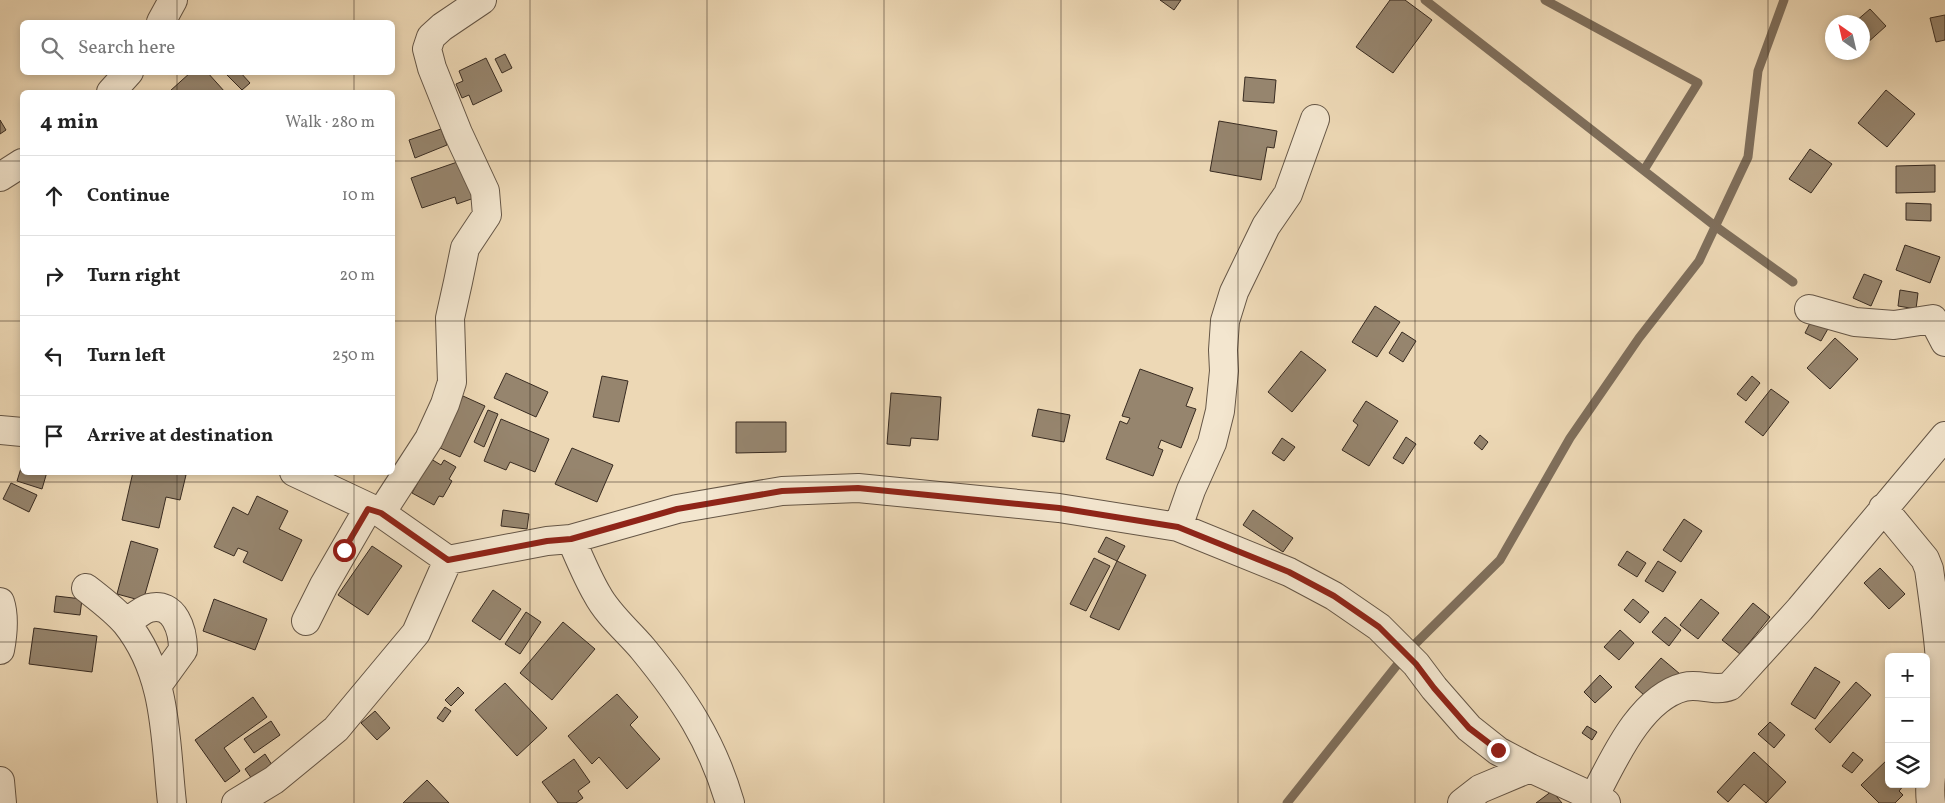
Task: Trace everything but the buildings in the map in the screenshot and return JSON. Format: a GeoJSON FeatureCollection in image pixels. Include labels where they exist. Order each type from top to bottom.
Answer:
{"type":"FeatureCollection","features":[{"type":"Feature","properties":{"kind":"street"},"geometry":{"type":"LineString","coordinates":[[162,20],[172,0]]}},
{"type":"Feature","properties":{"kind":"street"},"geometry":{"type":"LineString","coordinates":[[306,621],[324,585],[375,511],[429,439],[452,382],[450,318],[465,248],[487,215],[485,191],[458,133],[432,68],[427,49],[431,37],[442,26],[482,0]]}},
{"type":"Feature","properties":{"kind":"street"},"geometry":{"type":"LineString","coordinates":[[113,90],[126,75]]}},
{"type":"Feature","properties":{"kind":"street"},"geometry":{"type":"LineString","coordinates":[[1178,527],[1191,490],[1212,443],[1218,419],[1224,371],[1225,321],[1234,292],[1266,226],[1288,194],[1315,119]]}},
{"type":"Feature","properties":{"kind":"street"},"geometry":{"type":"LineString","coordinates":[[0,177],[20,164]]}},
{"type":"Feature","properties":{"kind":"street"},"geometry":{"type":"LineString","coordinates":[[1809,309],[1855,322],[1894,325],[1941,323]]}},
{"type":"Feature","properties":{"kind":"street"},"geometry":{"type":"LineString","coordinates":[[0,430],[20,432]]}},
{"type":"Feature","properties":{"kind":"street"},"geometry":{"type":"LineString","coordinates":[[300,475],[375,511],[448,560],[547,541],[571,539],[687,507],[782,491],[858,488],[1059,508],[1178,527],[1289,572],[1341,601],[1379,627],[1416,664],[1469,728],[1498,750],[1530,768],[1600,800],[1629,731],[1668,694],[1685,686],[1722,689],[1730,686],[1800,609],[1945,436]]}},
{"type":"Feature","properties":{"kind":"street"},"geometry":{"type":"LineString","coordinates":[[1883,508],[1925,559],[1941,648],[1941,716],[1932,770],[1931,803]]}},
{"type":"Feature","properties":{"kind":"street"},"geometry":{"type":"LineString","coordinates":[[571,539],[596,594],[606,608],[644,650],[698,722],[712,750],[730,803]]}},
{"type":"Feature","properties":{"kind":"street"},"geometry":{"type":"LineString","coordinates":[[236,803],[274,780],[336,729],[416,633],[448,560]]}},
{"type":"Feature","properties":{"kind":"street"},"geometry":{"type":"LineString","coordinates":[[86,588],[126,623],[143,651],[158,686],[166,721],[172,803]]}},
{"type":"Feature","properties":{"kind":"street"},"geometry":{"type":"LineString","coordinates":[[0,602],[3,610],[3,636],[0,650]]}},
{"type":"Feature","properties":{"kind":"street"},"geometry":{"type":"LineString","coordinates":[[126,623],[148,608],[160,607],[173,615],[180,627],[183,650],[158,686]]}},
{"type":"Feature","properties":{"kind":"street"},"geometry":{"type":"LineString","coordinates":[[1462,803],[1480,789],[1530,768]]}},
{"type":"Feature","properties":{"kind":"street"},"geometry":{"type":"LineString","coordinates":[[0,781],[2,803]]}},
{"type":"Feature","properties":{"kind":"waterway"},"geometry":{"type":"LineString","coordinates":[[1425,0],[1715,226],[1793,282]]}},
{"type":"Feature","properties":{"kind":"waterway"},"geometry":{"type":"LineString","coordinates":[[1545,0],[1698,83],[1644,170]]}},
{"type":"Feature","properties":{"kind":"waterway"},"geometry":{"type":"LineString","coordinates":[[1287,803],[1409,650],[1500,560],[1570,438],[1639,338],[1699,261],[1748,157],[1758,71],[1784,0]]}},
{"type":"Feature","properties":{"kind":"route"},"geometry":{"type":"LineString","coordinates":[[344,550],[368,509],[381,513],[448,560],[547,541],[571,539],[677,509],[782,491],[858,488],[1059,508],[1178,527],[1289,572],[1334,596],[1379,627],[1416,664],[1469,728],[1498,750]]}}]}
